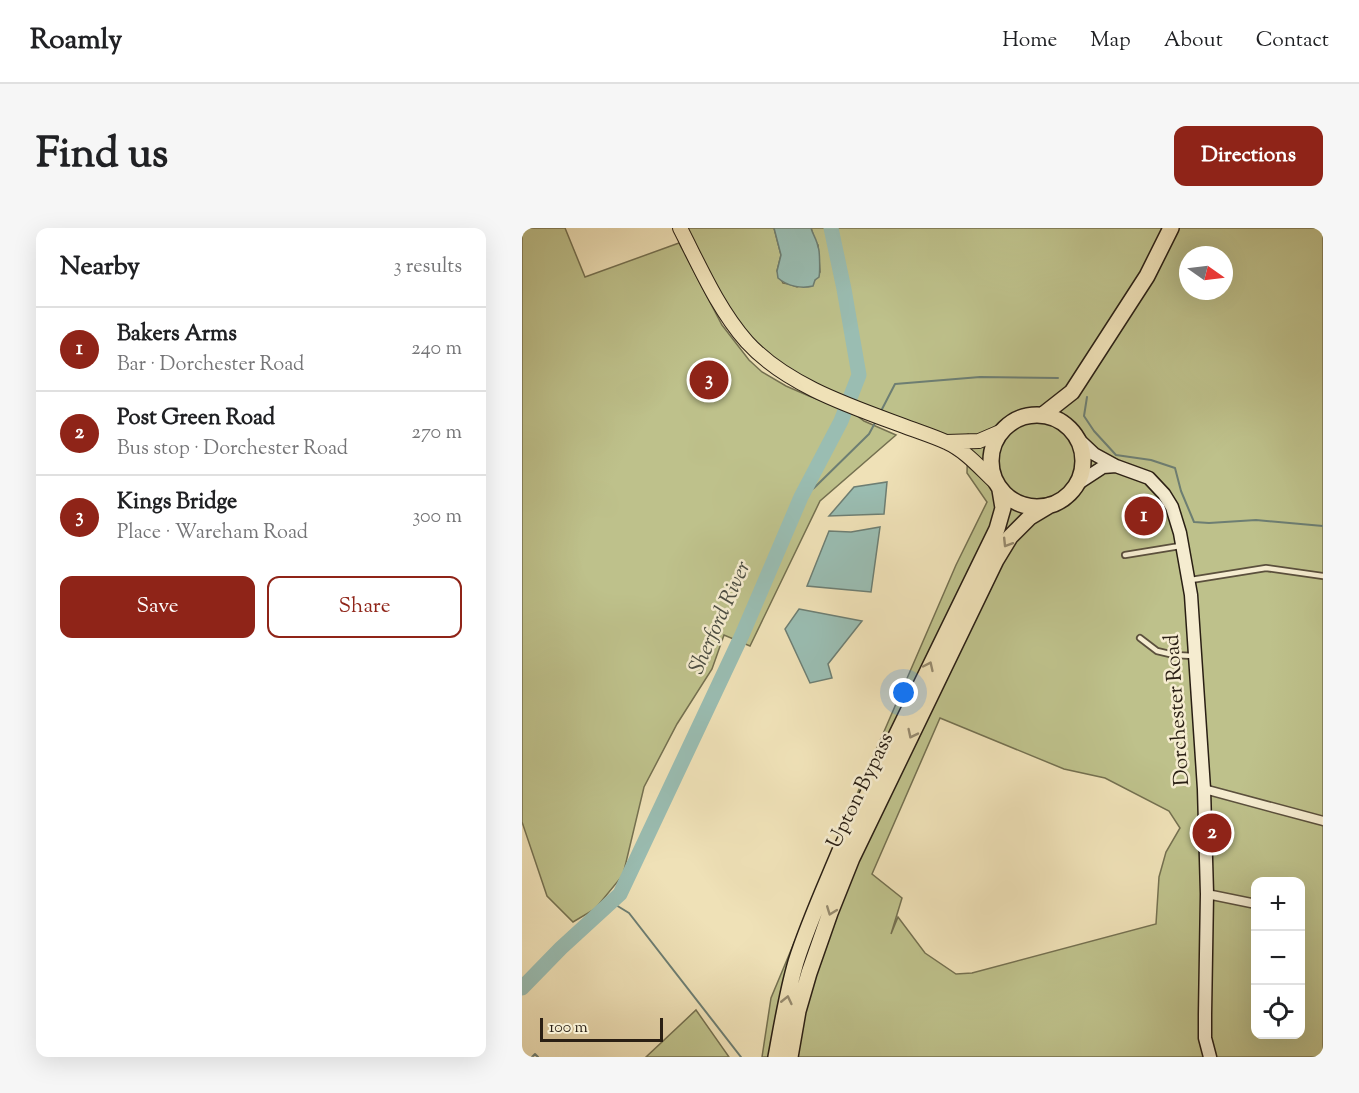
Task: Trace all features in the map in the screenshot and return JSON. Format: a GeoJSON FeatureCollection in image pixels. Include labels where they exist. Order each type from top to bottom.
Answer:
{"type":"FeatureCollection","features":[{"type":"Feature","properties":{"kind":"highway"},"geometry":{"type":"LineString","coordinates":[[1044,414],[1072,392],[1147,276],[1171,228]]}},
{"type":"Feature","properties":{"kind":"highway"},"geometry":{"type":"LineString","coordinates":[[1072,392],[1069,408],[1074,433],[1083,453],[1083,469],[1077,484],[1070,493],[1061,501],[1050,505],[1028,506],[1008,497],[998,486],[991,471],[990,460],[993,446],[1000,432],[1008,424],[1019,417],[1044,414],[1058,419],[1074,433]]}},
{"type":"Feature","properties":{"kind":"highway","name":"Upton Bypass"},"geometry":{"type":"LineString","coordinates":[[776,1057],[796,963],[820,898],[840,851],[997,529],[1003,508],[998,486]]}},
{"type":"Feature","properties":{"kind":"highway","name":"Upton Bypass"},"geometry":{"type":"LineString","coordinates":[[790,1057],[798,1011],[809,973],[852,858],[1001,552],[1010,537],[1030,517],[1050,505]]}},
{"type":"Feature","properties":{"kind":"main road"},"geometry":{"type":"LineString","coordinates":[[680,228],[724,313],[748,343],[777,368],[804,384],[839,400],[946,442],[972,459],[998,486]]}},
{"type":"Feature","properties":{"kind":"main road"},"geometry":{"type":"LineString","coordinates":[[946,442],[979,441],[1000,432]]}},
{"type":"Feature","properties":{"kind":"main road","name":"Dorchester Road"},"geometry":{"type":"LineString","coordinates":[[1074,433],[1095,454],[1116,466],[1149,478],[1173,507],[1182,546],[1191,595],[1204,789],[1207,894],[1204,1014],[1205,1038],[1210,1057]]}},
{"type":"Feature","properties":{"kind":"main road"},"geometry":{"type":"LineString","coordinates":[[1077,484],[1104,468],[1116,466]]}},
{"type":"Feature","properties":{"kind":"street"},"geometry":{"type":"LineString","coordinates":[[1204,789],[1323,821]]}},
{"type":"Feature","properties":{"kind":"street"},"geometry":{"type":"LineString","coordinates":[[1207,894],[1251,903]]}},
{"type":"Feature","properties":{"kind":"lane"},"geometry":{"type":"LineString","coordinates":[[1125,555],[1182,546]]}},
{"type":"Feature","properties":{"kind":"lane"},"geometry":{"type":"LineString","coordinates":[[1188,580],[1266,568],[1323,576]]}},
{"type":"Feature","properties":{"kind":"lane"},"geometry":{"type":"LineString","coordinates":[[1140,638],[1157,651],[1174,655],[1196,656]]}},
{"type":"Feature","properties":{"kind":"green space"},"geometry":{"type":"Polygon","coordinates":[[[522,228],[565,228],[585,277],[679,243],[722,325],[749,360],[762,372],[786,386],[852,412],[864,421],[896,435],[820,501],[750,646],[724,635],[712,669],[677,724],[644,787],[623,875],[595,909],[573,922],[547,896],[522,822],[522,228]]]}},
{"type":"Feature","properties":{"kind":"green space"},"geometry":{"type":"Polygon","coordinates":[[[685,228],[774,228],[781,255],[777,271],[783,283],[797,287],[815,280],[820,272],[818,245],[811,228],[1323,228],[1323,1057],[762,1057],[771,998],[956,565],[987,502],[967,473],[968,434],[958,438],[946,436],[819,387],[790,371],[753,342],[728,311],[685,228]],[[940,718],[872,874],[902,898],[891,934],[898,917],[925,953],[956,974],[972,973],[1156,924],[1159,877],[1166,852],[1180,828],[1169,811],[1105,778],[1064,769],[940,718]]]}},
{"type":"Feature","properties":{"kind":"green space"},"geometry":{"type":"Polygon","coordinates":[[[696,1010],[729,1057],[646,1057],[696,1010]]]}},
{"type":"Feature","properties":{"kind":"water"},"geometry":{"type":"Polygon","coordinates":[[[774,228],[811,228],[819,257],[819,277],[813,286],[794,286],[778,278],[777,271],[781,255],[774,228]]]}},
{"type":"Feature","properties":{"kind":"water"},"geometry":{"type":"Polygon","coordinates":[[[887,482],[884,514],[829,516],[854,487],[887,482]]]}},
{"type":"Feature","properties":{"kind":"water"},"geometry":{"type":"Polygon","coordinates":[[[880,527],[871,592],[807,586],[829,531],[851,532],[880,527]]]}},
{"type":"Feature","properties":{"kind":"water"},"geometry":{"type":"Polygon","coordinates":[[[799,609],[862,621],[828,664],[832,678],[810,683],[785,629],[799,609]]]}},
{"type":"Feature","properties":{"kind":"waterway","name":"Sherford River"},"geometry":{"type":"LineString","coordinates":[[522,988],[561,948],[620,894],[742,635],[801,497],[841,421],[859,375],[831,228]]}},
{"type":"Feature","properties":{"kind":"waterway"},"geometry":{"type":"LineString","coordinates":[[880,413],[895,384],[980,377],[1058,378]]}},
{"type":"Feature","properties":{"kind":"waterway"},"geometry":{"type":"LineString","coordinates":[[1087,397],[1084,416],[1116,455],[1151,460],[1175,468],[1181,491],[1194,522],[1256,520],[1323,526]]}},
{"type":"Feature","properties":{"kind":"waterway"},"geometry":{"type":"LineString","coordinates":[[801,497],[814,488],[869,434],[876,421]]}},
{"type":"Feature","properties":{"kind":"waterway"},"geometry":{"type":"LineString","coordinates":[[611,902],[629,913],[741,1057]]}},
{"type":"Feature","properties":{"kind":"waterway"},"geometry":{"type":"LineString","coordinates":[[532,1057],[535,1054],[538,1057]]}},
{"type":"Feature","properties":{"kind":"place","name":"Kings Bridge"},"geometry":{"type":"Point","coordinates":[709,380]}},
{"type":"Feature","properties":{"kind":"place","name":"Bakers Arms"},"geometry":{"type":"Point","coordinates":[1144,516]}},
{"type":"Feature","properties":{"kind":"place","name":"Post Green Road"},"geometry":{"type":"Point","coordinates":[1212,833]}}]}
